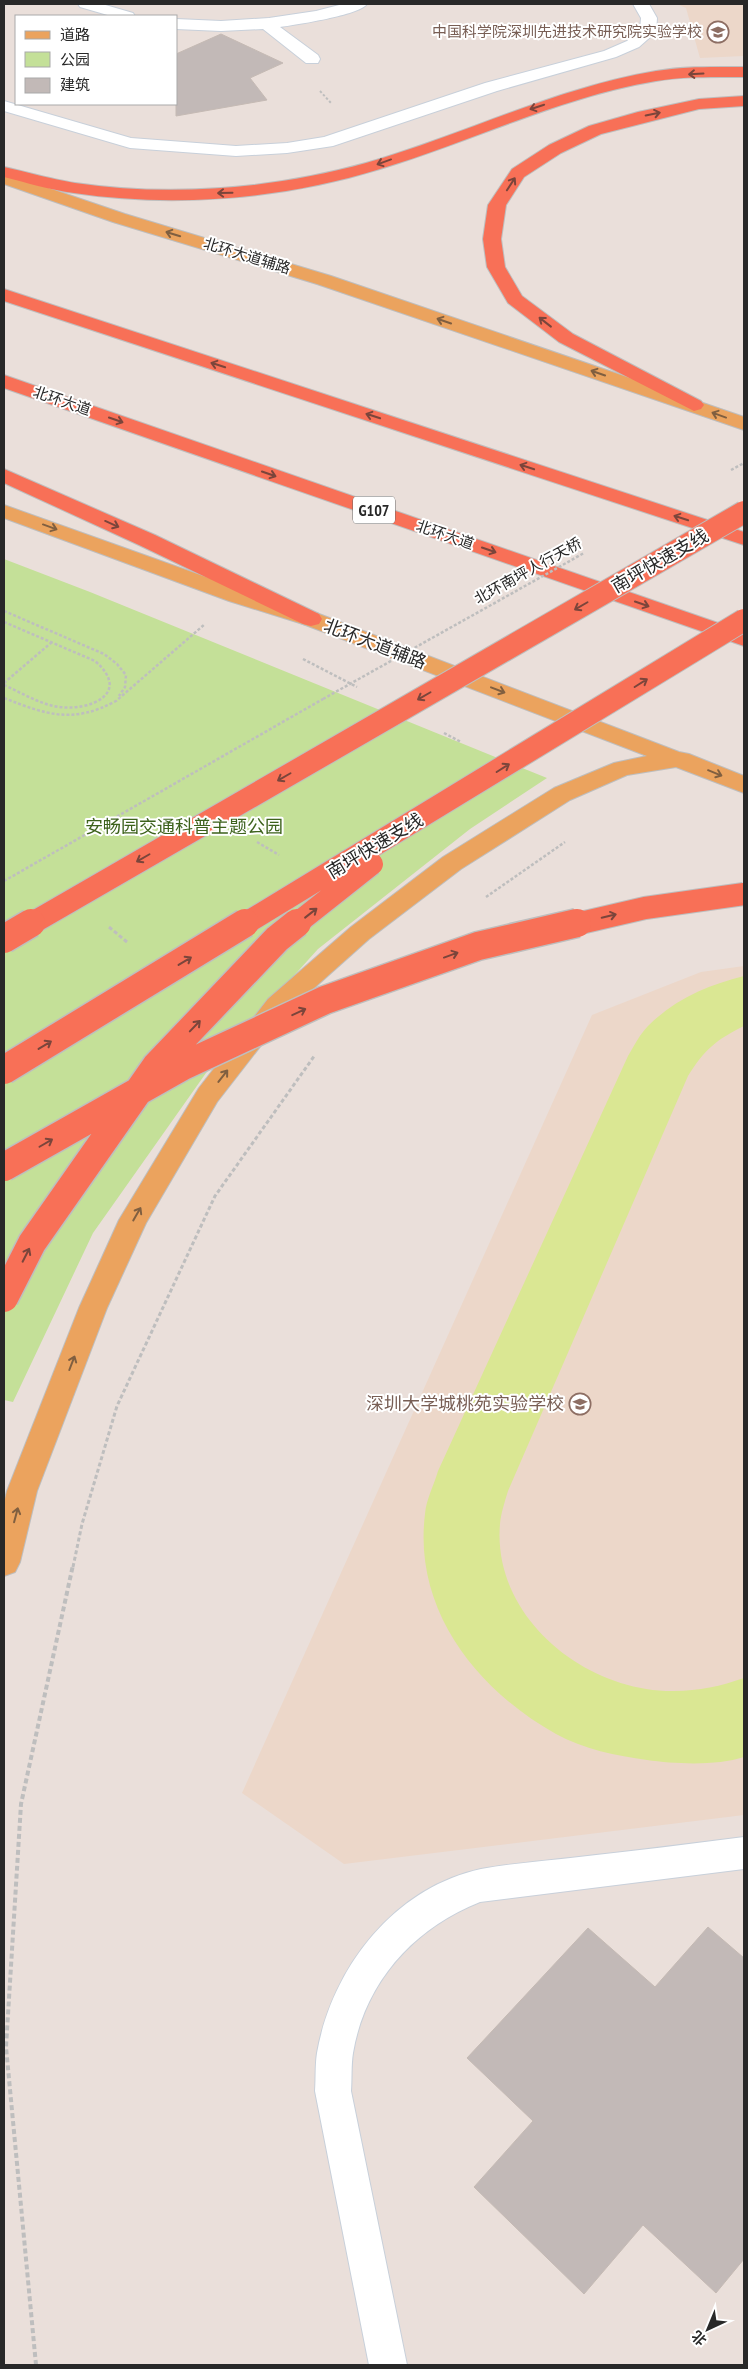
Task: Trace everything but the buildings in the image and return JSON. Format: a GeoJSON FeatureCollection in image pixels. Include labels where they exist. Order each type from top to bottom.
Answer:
{"type":"FeatureCollection","features":[{"type":"Feature","properties":{"kind":"highway"},"geometry":{"type":"LineString","coordinates":[[4,172],[74,188],[161,194],[242,192],[312,182],[374,166],[532,109],[598,89],[657,76],[744,72]]}},
{"type":"Feature","properties":{"kind":"highway"},"geometry":{"type":"LineString","coordinates":[[694,405],[566,338],[515,299],[496,267],[492,239],[497,205],[518,173],[555,149],[594,130],[644,116],[699,104],[744,101]]}},
{"type":"Feature","properties":{"kind":"highway"},"geometry":{"type":"LineString","coordinates":[[4,295],[744,538]]}},
{"type":"Feature","properties":{"kind":"highway","name":"北环大道"},"geometry":{"type":"LineString","coordinates":[[4,381],[744,639]]}},
{"type":"Feature","properties":{"kind":"highway"},"geometry":{"type":"LineString","coordinates":[[4,475],[147,540],[311,619]]}},
{"type":"Feature","properties":{"kind":"highway","name":"南坪快速支线"},"geometry":{"type":"LineString","coordinates":[[4,939],[744,512]]}},
{"type":"Feature","properties":{"kind":"highway","name":"南坪快速支线"},"geometry":{"type":"LineString","coordinates":[[4,1070],[461,794],[744,620]]}},
{"type":"Feature","properties":{"kind":"highway"},"geometry":{"type":"LineString","coordinates":[[4,1298],[32,1243],[156,1066],[277,939],[461,794]]}},
{"type":"Feature","properties":{"kind":"highway"},"geometry":{"type":"LineString","coordinates":[[4,1167],[183,1066],[324,1000],[478,946],[645,908],[744,894]]}},
{"type":"Feature","properties":{"kind":"main road","name":"北环大道辅路"},"geometry":{"type":"LineString","coordinates":[[4,178],[118,218],[324,280],[694,405],[744,424]]}},
{"type":"Feature","properties":{"kind":"main road","name":"北环大道辅路"},"geometry":{"type":"LineString","coordinates":[[4,511],[237,596],[311,619],[681,759],[744,785]]}},
{"type":"Feature","properties":{"kind":"main road"},"geometry":{"type":"LineString","coordinates":[[4,1562],[22,1491],[93,1308],[133,1220],[208,1095],[276,1006],[360,933],[444,869],[562,794],[622,768],[681,759]]}},
{"type":"Feature","properties":{"kind":"lane"},"geometry":{"type":"LineString","coordinates":[[86,4],[124,15]]}},
{"type":"Feature","properties":{"kind":"lane"},"geometry":{"type":"LineString","coordinates":[[178,24],[225,25],[298,19],[359,4]]}},
{"type":"Feature","properties":{"kind":"lane"},"geometry":{"type":"LineString","coordinates":[[4,106],[130,143],[201,150],[236,151],[287,148],[327,142],[491,87],[610,54],[633,44],[648,32],[649,18],[641,4]]}},
{"type":"Feature","properties":{"kind":"lane"},"geometry":{"type":"LineString","coordinates":[[264,22],[312,59]]}},
{"type":"Feature","properties":{"kind":"lane"},"geometry":{"type":"LineString","coordinates":[[388,2365],[333,2091],[336,2050],[342,2022],[362,1976],[384,1946],[413,1920],[445,1900],[480,1886],[744,1852]]}},
{"type":"Feature","properties":{"kind":"path"},"geometry":{"type":"LineString","coordinates":[[312,59],[315,64],[319,90],[337,109],[362,130]]}},
{"type":"Feature","properties":{"kind":"path"},"geometry":{"type":"LineString","coordinates":[[727,473],[744,463]]}},
{"type":"Feature","properties":{"kind":"path","name":"北环南坪人行天桥"},"geometry":{"type":"LineString","coordinates":[[4,882],[323,699],[590,550]]}},
{"type":"Feature","properties":{"kind":"path"},"geometry":{"type":"LineString","coordinates":[[4,698],[44,714],[65,718],[101,710],[116,701],[237,596]]}},
{"type":"Feature","properties":{"kind":"path"},"geometry":{"type":"LineString","coordinates":[[4,611],[104,654],[117,664],[126,675],[126,688],[116,701]]}},
{"type":"Feature","properties":{"kind":"path"},"geometry":{"type":"LineString","coordinates":[[4,622],[52,642],[105,668],[112,677],[112,686],[105,695],[78,707],[62,707],[4,684],[52,642]]}},
{"type":"Feature","properties":{"kind":"path"},"geometry":{"type":"LineString","coordinates":[[483,899],[572,838]]}},
{"type":"Feature","properties":{"kind":"path"},"geometry":{"type":"LineString","coordinates":[[36,2365],[6,2047],[21,1804],[82,1524],[117,1406],[214,1196],[316,1054]]}},
{"type":"Feature","properties":{"kind":"shaded area","name":"中国科学院深圳先进技术研究院实验学校"},"geometry":{"type":"Polygon","coordinates":[[[677,4],[744,4],[744,56],[700,58],[686,8],[677,4]]]}},
{"type":"Feature","properties":{"kind":"shaded area","name":"深圳大学城桃苑实验学校"},"geometry":{"type":"Polygon","coordinates":[[[744,966],[744,1815],[344,1864],[242,1793],[592,1015],[701,972],[744,966]]]}},
{"type":"Feature","properties":{"kind":"green space","name":"安畅园交通科普主题公园"},"geometry":{"type":"Polygon","coordinates":[[[4,559],[90,592],[547,778],[470,829],[318,949],[206,1073],[93,1233],[13,1402],[4,1400],[4,559]]]}},
{"type":"Feature","properties":{"kind":"green space"},"geometry":{"type":"Polygon","coordinates":[[[744,976],[744,1026],[712,1046],[688,1076],[508,1491],[500,1524],[502,1558],[511,1589],[528,1618],[551,1643],[578,1663],[608,1678],[641,1688],[674,1691],[710,1687],[744,1678],[744,1757],[709,1763],[658,1761],[612,1754],[589,1748],[556,1734],[527,1716],[501,1695],[477,1670],[456,1644],[440,1614],[429,1583],[424,1549],[425,1514],[428,1498],[438,1471],[635,1044],[648,1026],[669,1008],[693,994],[744,976]]]}},
{"type":"Feature","properties":{"kind":"place","name":"中国科学院深圳先进技术研究院实验学校"},"geometry":{"type":"Point","coordinates":[718,32]}},
{"type":"Feature","properties":{"kind":"place","name":"深圳大学城桃苑实验学校"},"geometry":{"type":"Point","coordinates":[580,1404]}}]}
